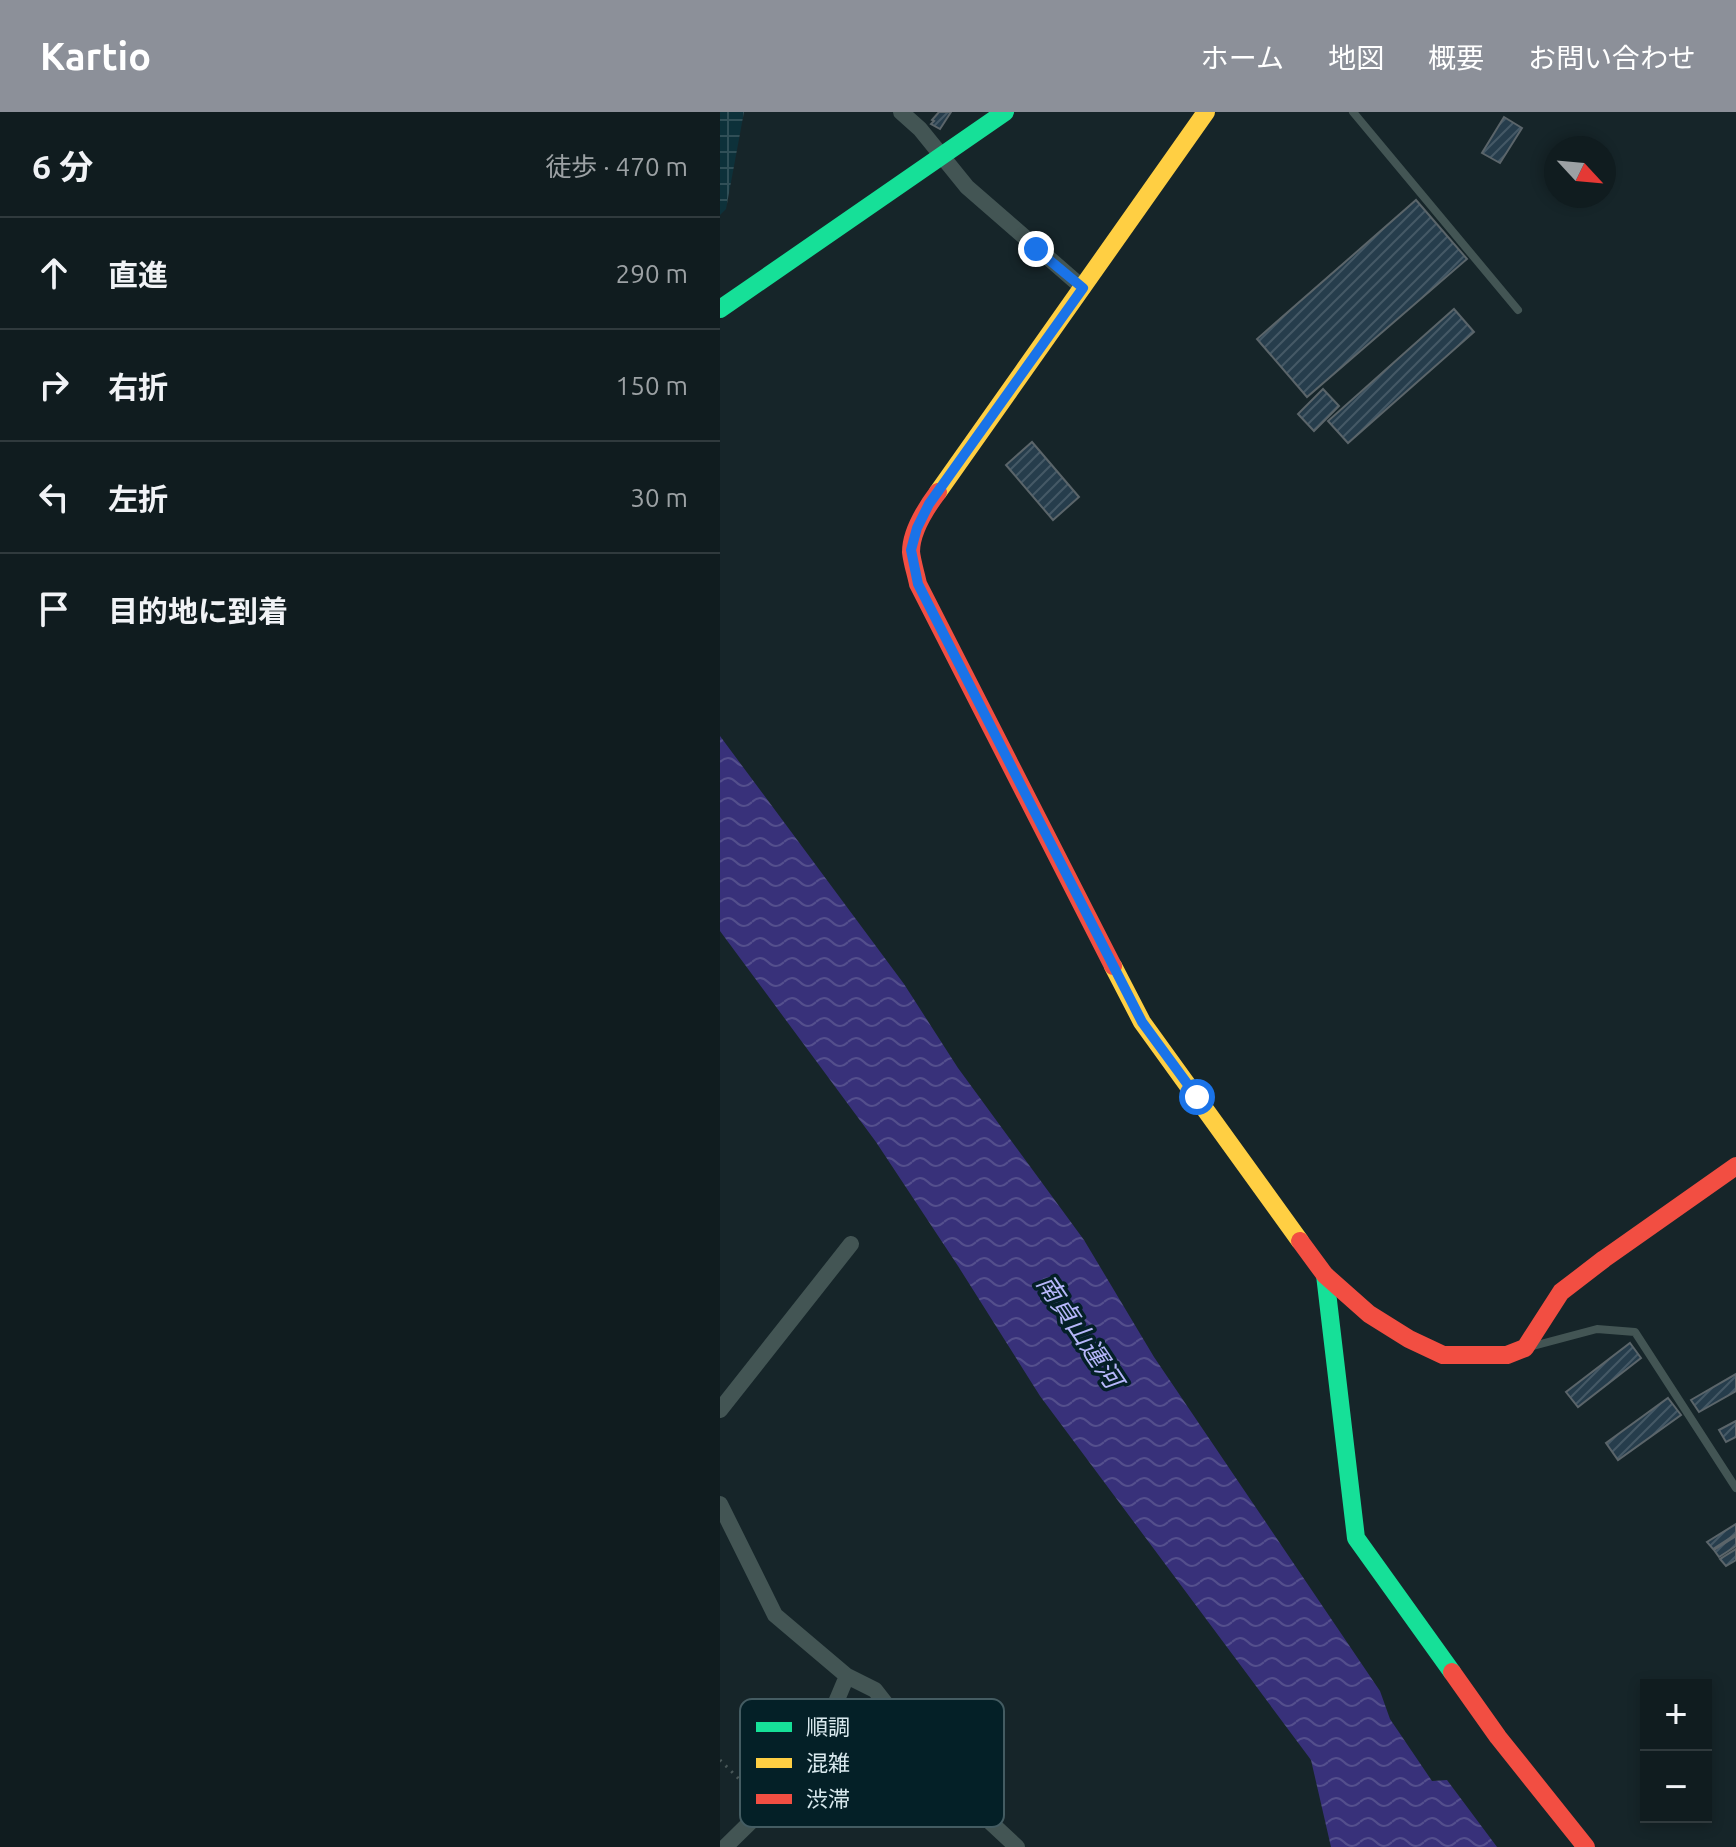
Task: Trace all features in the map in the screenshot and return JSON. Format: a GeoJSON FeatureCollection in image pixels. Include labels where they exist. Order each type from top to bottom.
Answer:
{"type":"FeatureCollection","features":[{"type":"Feature","properties":{"kind":"street"},"geometry":{"type":"LineString","coordinates":[[901,112],[920,129],[967,187],[1083,288]]}},
{"type":"Feature","properties":{"kind":"street"},"geometry":{"type":"LineString","coordinates":[[720,309],[1005,112]]}},
{"type":"Feature","properties":{"kind":"street"},"geometry":{"type":"LineString","coordinates":[[1206,112],[929,504],[917,528],[911,550],[918,584],[1142,1022],[1325,1275],[1369,1314],[1409,1339],[1443,1355],[1507,1355],[1525,1348],[1561,1292],[1736,1166]]}},
{"type":"Feature","properties":{"kind":"street"},"geometry":{"type":"LineString","coordinates":[[720,1410],[851,1244]]}},
{"type":"Feature","properties":{"kind":"street"},"geometry":{"type":"LineString","coordinates":[[1325,1275],[1356,1538],[1498,1737],[1586,1847]]}},
{"type":"Feature","properties":{"kind":"street"},"geometry":{"type":"LineString","coordinates":[[720,1504],[775,1615],[847,1676],[875,1690],[882,1699]]}},
{"type":"Feature","properties":{"kind":"street"},"geometry":{"type":"LineString","coordinates":[[837,1699],[847,1676]]}},
{"type":"Feature","properties":{"kind":"street"},"geometry":{"type":"LineString","coordinates":[[725,1847],[745,1827]]}},
{"type":"Feature","properties":{"kind":"street"},"geometry":{"type":"LineString","coordinates":[[995,1827],[1017,1847]]}},
{"type":"Feature","properties":{"kind":"lane"},"geometry":{"type":"LineString","coordinates":[[1353,112],[1518,310]]}},
{"type":"Feature","properties":{"kind":"lane"},"geometry":{"type":"LineString","coordinates":[[1525,1348],[1597,1329],[1635,1332],[1736,1488]]}},
{"type":"Feature","properties":{"kind":"path"},"geometry":{"type":"LineString","coordinates":[[720,1760],[740,1780]]}},
{"type":"Feature","properties":{"kind":"shaded area"},"geometry":{"type":"Polygon","coordinates":[[[720,112],[744,112],[726,209],[720,215],[720,112]]]}},
{"type":"Feature","properties":{"kind":"water","name":"南貞山運河"},"geometry":{"type":"Polygon","coordinates":[[[720,736],[904,984],[958,1068],[1084,1240],[1154,1357],[1380,1691],[1390,1719],[1432,1781],[1447,1780],[1497,1847],[1331,1847],[1311,1760],[1040,1396],[876,1142],[720,931],[720,736]]]}},
{"type":"Feature","properties":{"kind":"building"},"geometry":{"type":"Polygon","coordinates":[[[939,112],[951,112],[940,129],[931,124],[939,112]]]}},
{"type":"Feature","properties":{"kind":"building"},"geometry":{"type":"Polygon","coordinates":[[[1504,117],[1522,128],[1500,163],[1482,153],[1504,117]]]}},
{"type":"Feature","properties":{"kind":"building"},"geometry":{"type":"Polygon","coordinates":[[[1416,200],[1467,259],[1307,397],[1257,339],[1416,200]]]}},
{"type":"Feature","properties":{"kind":"building"},"geometry":{"type":"Polygon","coordinates":[[[1454,309],[1474,332],[1348,443],[1328,421],[1454,309]]]}},
{"type":"Feature","properties":{"kind":"building"},"geometry":{"type":"Polygon","coordinates":[[[1323,389],[1339,406],[1314,431],[1298,414],[1323,389]]]}},
{"type":"Feature","properties":{"kind":"building"},"geometry":{"type":"Polygon","coordinates":[[[1032,442],[1079,497],[1053,520],[1006,465],[1032,442]]]}},
{"type":"Feature","properties":{"kind":"building"},"geometry":{"type":"Polygon","coordinates":[[[1630,1343],[1641,1358],[1578,1407],[1566,1392],[1630,1343]]]}},
{"type":"Feature","properties":{"kind":"building"},"geometry":{"type":"Polygon","coordinates":[[[1736,1374],[1736,1391],[1699,1412],[1691,1400],[1736,1374]]]}},
{"type":"Feature","properties":{"kind":"building"},"geometry":{"type":"Polygon","coordinates":[[[1668,1398],[1681,1415],[1618,1460],[1606,1443],[1668,1398]]]}},
{"type":"Feature","properties":{"kind":"building"},"geometry":{"type":"Polygon","coordinates":[[[1736,1421],[1736,1437],[1726,1442],[1719,1430],[1736,1421]]]}},
{"type":"Feature","properties":{"kind":"building"},"geometry":{"type":"Polygon","coordinates":[[[1736,1524],[1736,1534],[1713,1549],[1707,1542],[1736,1524]]]}},
{"type":"Feature","properties":{"kind":"building"},"geometry":{"type":"Polygon","coordinates":[[[1736,1536],[1736,1546],[1719,1557],[1714,1550],[1736,1536]]]}},
{"type":"Feature","properties":{"kind":"building"},"geometry":{"type":"Polygon","coordinates":[[[1736,1549],[1736,1560],[1726,1566],[1720,1559],[1736,1549]]]}},
{"type":"Feature","properties":{"kind":"traffic: fast"},"geometry":{"type":"LineString","coordinates":[[720,309],[1005,112]]}},
{"type":"Feature","properties":{"kind":"traffic: fast"},"geometry":{"type":"LineString","coordinates":[[1325,1275],[1356,1538],[1452,1672]]}},
{"type":"Feature","properties":{"kind":"traffic: slow"},"geometry":{"type":"LineString","coordinates":[[938,492],[1206,112]]}},
{"type":"Feature","properties":{"kind":"traffic: slow"},"geometry":{"type":"LineString","coordinates":[[1113,966],[1142,1022],[1300,1241]]}},
{"type":"Feature","properties":{"kind":"traffic: jam"},"geometry":{"type":"LineString","coordinates":[[938,492],[920,520],[912,544],[918,584],[1113,966]]}},
{"type":"Feature","properties":{"kind":"traffic: jam"},"geometry":{"type":"LineString","coordinates":[[1300,1241],[1325,1275],[1369,1314],[1409,1339],[1443,1355],[1507,1355],[1525,1348],[1561,1292],[1736,1166]]}},
{"type":"Feature","properties":{"kind":"traffic: jam"},"geometry":{"type":"LineString","coordinates":[[1452,1672],[1498,1737],[1586,1847]]}},
{"type":"Feature","properties":{"kind":"route"},"geometry":{"type":"LineString","coordinates":[[1036,249],[1083,288],[929,504],[917,528],[911,550],[918,584],[1142,1022],[1197,1097]]}}]}
